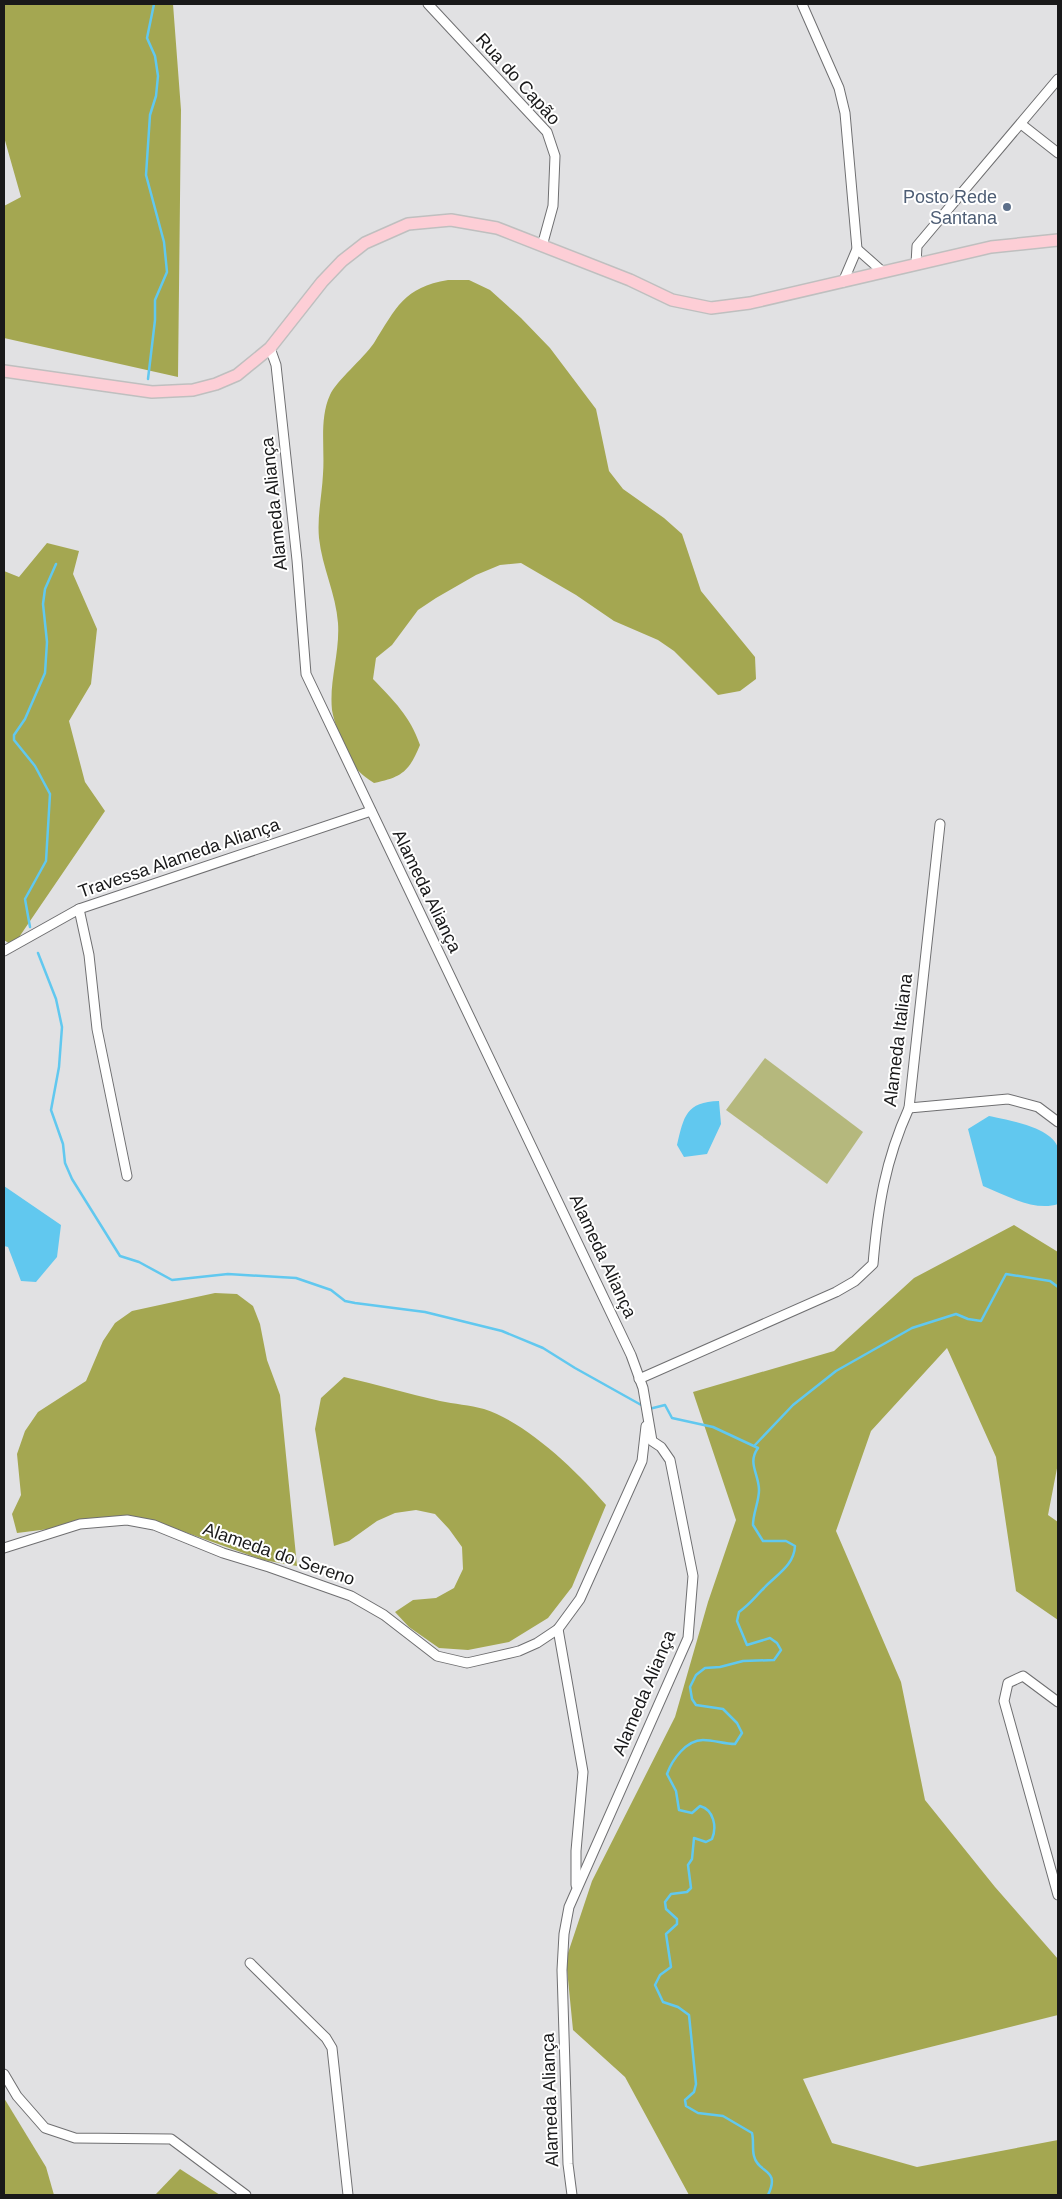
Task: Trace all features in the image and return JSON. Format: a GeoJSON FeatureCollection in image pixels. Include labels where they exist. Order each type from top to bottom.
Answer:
{"type":"FeatureCollection","features":[{"type":"Feature","properties":{"kind":"main road"},"geometry":{"type":"LineString","coordinates":[[4,371],[152,392],[176,392],[216,384],[237,375],[270,348],[322,282],[342,261],[365,243],[408,224],[451,220],[497,228],[630,280],[672,300],[711,308],[750,303],[991,247],[1058,240]]}},
{"type":"Feature","properties":{"kind":"street","name":"Rua do Capão"},"geometry":{"type":"LineString","coordinates":[[428,4],[547,132],[555,156],[553,206],[542,246]]}},
{"type":"Feature","properties":{"kind":"street"},"geometry":{"type":"LineString","coordinates":[[802,4],[841,96],[845,113],[857,250],[843,282]]}},
{"type":"Feature","properties":{"kind":"street"},"geometry":{"type":"LineString","coordinates":[[916,264],[917,246],[1058,79]]}},
{"type":"Feature","properties":{"kind":"street"},"geometry":{"type":"LineString","coordinates":[[1021,124],[1058,153]]}},
{"type":"Feature","properties":{"kind":"street"},"geometry":{"type":"LineString","coordinates":[[857,250],[882,272]]}},
{"type":"Feature","properties":{"kind":"street","name":"Alameda Aliança"},"geometry":{"type":"LineString","coordinates":[[270,348],[276,365],[297,560],[306,674],[612,1313],[641,1383],[652,1441],[661,1447],[670,1460],[694,1576],[688,1638],[576,1891],[566,1920],[562,1970],[568,2164],[572,2195]]}},
{"type":"Feature","properties":{"kind":"street","name":"Travessa Alameda Aliança"},"geometry":{"type":"LineString","coordinates":[[4,951],[79,909],[371,811]]}},
{"type":"Feature","properties":{"kind":"street","name":"Alameda Italiana"},"geometry":{"type":"LineString","coordinates":[[641,1383],[836,1292],[855,1281],[874,1264],[877,1215],[893,1144],[909,1108],[940,824]]}},
{"type":"Feature","properties":{"kind":"street"},"geometry":{"type":"LineString","coordinates":[[79,909],[89,955],[97,1030],[127,1176]]}},
{"type":"Feature","properties":{"kind":"street"},"geometry":{"type":"LineString","coordinates":[[909,1108],[1008,1099],[1038,1107],[1058,1122]]}},
{"type":"Feature","properties":{"kind":"street","name":"Alameda do Sereno"},"geometry":{"type":"LineString","coordinates":[[5,1546],[80,1524],[126,1520],[154,1525],[223,1553],[332,1587],[364,1601],[437,1656],[456,1662],[467,1663],[518,1651],[558,1629],[580,1599],[642,1461],[648,1413]]}},
{"type":"Feature","properties":{"kind":"street"},"geometry":{"type":"LineString","coordinates":[[558,1629],[583,1772],[576,1851],[576,1891]]}},
{"type":"Feature","properties":{"kind":"street"},"geometry":{"type":"LineString","coordinates":[[1058,1702],[1023,1676],[1008,1682],[1004,1701],[1058,1895]]}},
{"type":"Feature","properties":{"kind":"street"},"geometry":{"type":"LineString","coordinates":[[250,1964],[326,2038],[332,2048],[348,2195]]}},
{"type":"Feature","properties":{"kind":"street"},"geometry":{"type":"LineString","coordinates":[[4,2074],[17,2096],[45,2128],[75,2138],[171,2139],[246,2195]]}},
{"type":"Feature","properties":{"kind":"green space"},"geometry":{"type":"Polygon","coordinates":[[[4,4],[173,4],[181,110],[178,377],[4,338],[4,206],[21,197],[4,137],[4,4]]]}},
{"type":"Feature","properties":{"kind":"green space"},"geometry":{"type":"Polygon","coordinates":[[[448,280],[469,280],[490,290],[550,348],[596,409],[609,471],[623,489],[664,518],[682,534],[701,591],[755,657],[756,679],[740,691],[718,695],[674,651],[658,640],[614,621],[576,595],[521,563],[500,565],[476,575],[418,610],[392,645],[376,658],[373,679],[406,717],[420,745],[412,761],[404,771],[392,778],[374,783],[362,775],[353,763],[337,728],[332,710],[331,699],[338,623],[335,602],[319,538],[325,414],[333,389],[374,343],[403,301],[421,288],[448,280]]]}},
{"type":"Feature","properties":{"kind":"green space"},"geometry":{"type":"Polygon","coordinates":[[[47,543],[79,551],[73,574],[97,629],[91,684],[69,721],[85,782],[105,811],[13,946],[4,940],[4,571],[19,577],[47,543]]]}},
{"type":"Feature","properties":{"kind":"green space"},"geometry":{"type":"Polygon","coordinates":[[[765,1058],[863,1132],[827,1184],[726,1110],[765,1058]]]}},
{"type":"Feature","properties":{"kind":"green space"},"geometry":{"type":"Polygon","coordinates":[[[1014,1225],[1058,1252],[1058,1463],[1048,1515],[1058,1522],[1058,1620],[1016,1591],[996,1457],[947,1348],[871,1431],[836,1531],[901,1682],[925,1800],[995,1887],[1058,1959],[1058,2015],[803,2079],[832,2143],[917,2167],[1058,2140],[1058,2195],[689,2195],[625,2077],[573,2030],[566,1959],[592,1881],[675,1717],[708,1602],[736,1520],[693,1392],[834,1351],[914,1278],[1014,1225]]]}},
{"type":"Feature","properties":{"kind":"green space"},"geometry":{"type":"Polygon","coordinates":[[[215,1293],[237,1294],[253,1306],[260,1324],[267,1360],[280,1395],[297,1566],[263,1560],[151,1520],[103,1517],[49,1529],[17,1533],[12,1514],[21,1495],[17,1454],[25,1431],[38,1412],[86,1381],[103,1341],[115,1323],[132,1311],[215,1293]]]}},
{"type":"Feature","properties":{"kind":"green space"},"geometry":{"type":"Polygon","coordinates":[[[344,1377],[440,1401],[484,1409],[500,1416],[534,1437],[566,1463],[606,1505],[572,1587],[548,1618],[509,1642],[468,1650],[439,1648],[409,1627],[395,1612],[413,1600],[436,1598],[454,1588],[463,1569],[462,1547],[435,1514],[416,1510],[395,1513],[377,1521],[349,1541],[334,1546],[315,1429],[321,1398],[344,1377]]]}},
{"type":"Feature","properties":{"kind":"green space"},"geometry":{"type":"Polygon","coordinates":[[[4,2098],[46,2167],[54,2195],[4,2195],[4,2098]]]}},
{"type":"Feature","properties":{"kind":"green space"},"geometry":{"type":"Polygon","coordinates":[[[180,2169],[220,2195],[155,2195],[180,2169]]]}},
{"type":"Feature","properties":{"kind":"water"},"geometry":{"type":"Polygon","coordinates":[[[719,1101],[721,1124],[707,1154],[684,1157],[677,1145],[688,1112],[700,1104],[719,1101]]]}},
{"type":"Feature","properties":{"kind":"water"},"geometry":{"type":"Polygon","coordinates":[[[989,1116],[1039,1130],[1054,1141],[1058,1148],[1059,1160],[1058,1204],[1040,1206],[1030,1204],[1010,1198],[983,1186],[968,1129],[989,1116]]]}},
{"type":"Feature","properties":{"kind":"water"},"geometry":{"type":"Polygon","coordinates":[[[4,1186],[61,1225],[57,1257],[36,1282],[21,1281],[8,1247],[4,1246],[4,1186]]]}},
{"type":"Feature","properties":{"kind":"waterway"},"geometry":{"type":"LineString","coordinates":[[148,379],[155,320],[155,300],[167,272],[164,242],[146,175],[150,115],[156,96],[158,76],[155,56],[147,38],[154,4]]}},
{"type":"Feature","properties":{"kind":"waterway"},"geometry":{"type":"LineString","coordinates":[[30,927],[25,899],[46,861],[50,794],[35,766],[14,740],[14,735],[25,719],[45,673],[47,642],[43,604],[45,589],[56,564]]}},
{"type":"Feature","properties":{"kind":"waterway"},"geometry":{"type":"LineString","coordinates":[[38,953],[56,999],[62,1027],[59,1067],[51,1110],[63,1144],[65,1163],[72,1179],[120,1256],[139,1262],[172,1280],[228,1274],[296,1278],[331,1290],[345,1301],[425,1312],[502,1331],[543,1348],[643,1406]]}},
{"type":"Feature","properties":{"kind":"waterway"},"geometry":{"type":"LineString","coordinates":[[755,1445],[793,1405],[836,1371],[912,1328],[956,1314],[968,1319],[981,1321],[1006,1274],[1050,1281],[1058,1287]]}},
{"type":"Feature","properties":{"kind":"waterway"},"geometry":{"type":"LineString","coordinates":[[649,1409],[665,1405],[672,1418],[713,1427],[758,1448],[753,1464],[759,1484],[753,1525],[763,1541],[786,1541],[795,1546],[788,1565],[739,1612],[737,1621],[747,1645],[770,1638],[777,1643],[781,1650],[774,1660],[743,1661],[720,1667],[705,1668],[696,1675],[690,1687],[692,1699],[696,1705],[723,1709],[737,1723],[742,1733],[735,1744],[703,1740],[691,1743],[676,1757],[667,1774],[676,1791],[679,1810],[692,1813],[700,1806],[705,1808],[711,1815],[714,1829],[712,1839],[706,1842],[694,1838],[692,1859],[688,1865],[691,1888],[687,1892],[671,1894],[665,1902],[666,1909],[677,1919],[677,1924],[666,1934],[671,1967],[660,1975],[655,1985],[663,2002],[678,2007],[689,2015],[696,2084],[694,2092],[685,2100],[686,2106],[698,2113],[723,2116],[752,2133],[753,2153],[756,2162],[767,2172],[772,2180],[768,2195]]}},
{"type":"Feature","properties":{"kind":"place","name":"Posto Rede Santana"},"geometry":{"type":"Point","coordinates":[1007,207]}}]}
